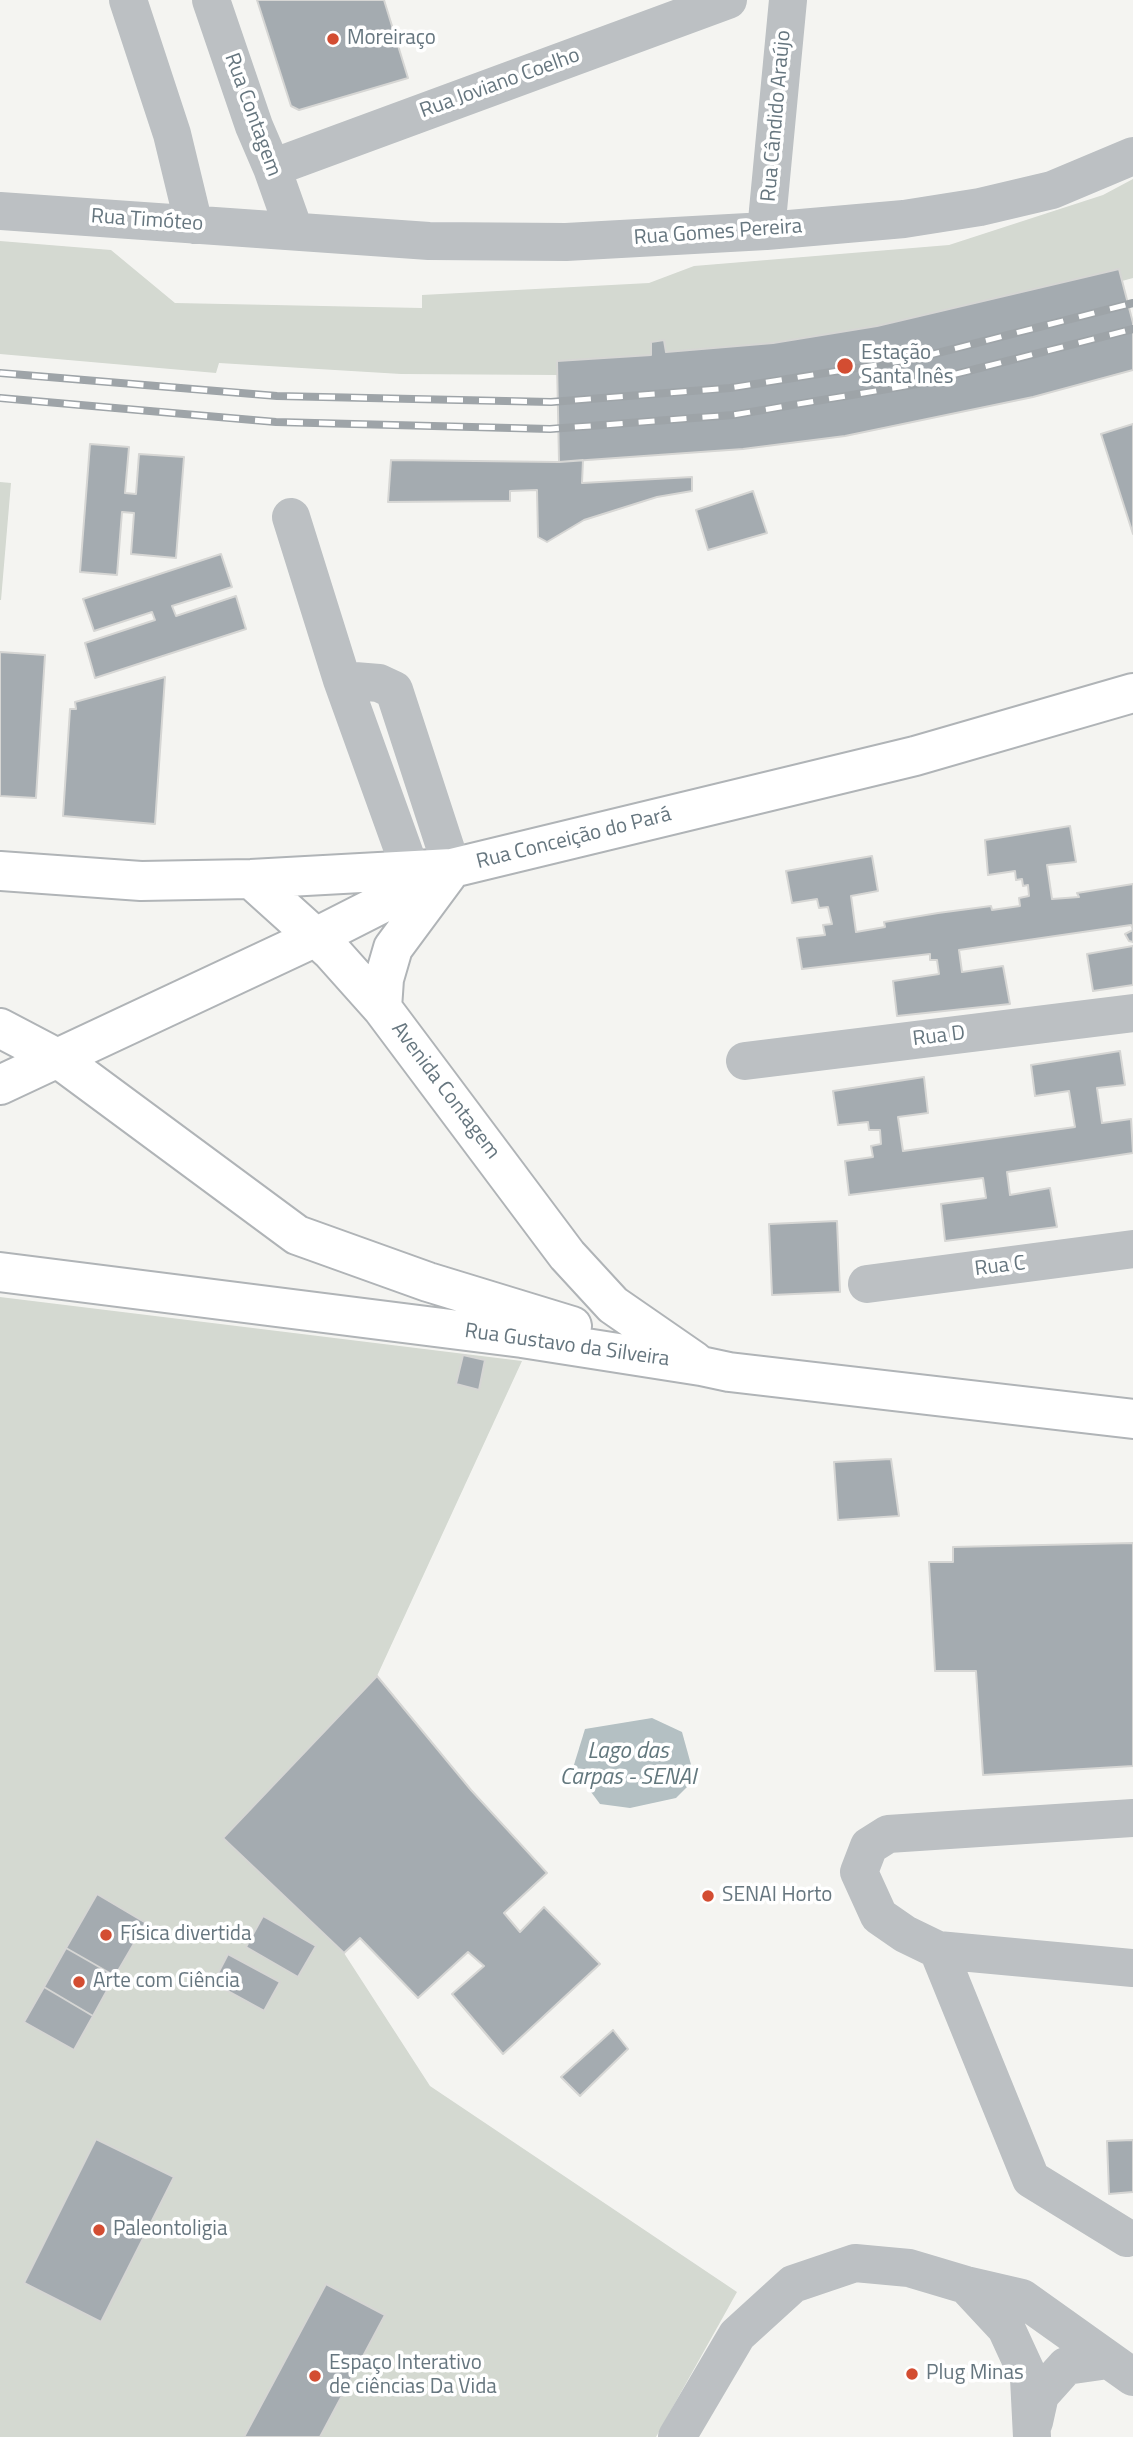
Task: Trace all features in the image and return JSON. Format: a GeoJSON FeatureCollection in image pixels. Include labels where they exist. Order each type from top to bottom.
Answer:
{"type":"FeatureCollection","features":[{"type":"Feature","properties":{"kind":"main road","name":"Rua Conceição do Pará"},"geometry":{"type":"LineString","coordinates":[[0,871],[141,881],[251,879],[453,868],[915,755],[1133,693]]}},
{"type":"Feature","properties":{"kind":"main road"},"geometry":{"type":"LineString","coordinates":[[0,1085],[316,937],[453,868]]}},
{"type":"Feature","properties":{"kind":"main road","name":"Avenida Contagem"},"geometry":{"type":"LineString","coordinates":[[453,868],[393,948],[384,979],[382,1008],[567,1255],[613,1306],[701,1366]]}},
{"type":"Feature","properties":{"kind":"main road"},"geometry":{"type":"LineString","coordinates":[[251,879],[346,966],[382,1008]]}},
{"type":"Feature","properties":{"kind":"main road"},"geometry":{"type":"LineString","coordinates":[[0,1028],[59,1059],[297,1235],[428,1282],[701,1366]]}},
{"type":"Feature","properties":{"kind":"main road","name":"Rua Gustavo da Silveira"},"geometry":{"type":"LineString","coordinates":[[0,1272],[522,1338],[729,1372],[1133,1419]]}},
{"type":"Feature","properties":{"kind":"street"},"geometry":{"type":"LineString","coordinates":[[128,0],[172,134],[194,225]]}},
{"type":"Feature","properties":{"kind":"street","name":"Rua Contagem"},"geometry":{"type":"LineString","coordinates":[[211,0],[254,126],[294,230]]}},
{"type":"Feature","properties":{"kind":"street","name":"Rua Joviano Coelho"},"geometry":{"type":"LineString","coordinates":[[272,168],[728,0]]}},
{"type":"Feature","properties":{"kind":"street","name":"Rua Cândido Araújo"},"geometry":{"type":"LineString","coordinates":[[766,231],[788,0]]}},
{"type":"Feature","properties":{"kind":"street","name":"Rua Gomes Pereira"},"geometry":{"type":"LineString","coordinates":[[294,230],[429,241],[566,242],[766,231],[904,219],[1052,190],[1133,156]]}},
{"type":"Feature","properties":{"kind":"street","name":"Rua Timóteo"},"geometry":{"type":"LineString","coordinates":[[0,211],[294,230]]}},
{"type":"Feature","properties":{"kind":"street"},"geometry":{"type":"LineString","coordinates":[[291,517],[342,680],[410,869]]}},
{"type":"Feature","properties":{"kind":"street"},"geometry":{"type":"LineString","coordinates":[[342,680],[379,683],[394,690],[453,868]]}},
{"type":"Feature","properties":{"kind":"street","name":"Rua D"},"geometry":{"type":"LineString","coordinates":[[745,1060],[1133,1013]]}},
{"type":"Feature","properties":{"kind":"street","name":"Rua C"},"geometry":{"type":"LineString","coordinates":[[867,1284],[1133,1249]]}},
{"type":"Feature","properties":{"kind":"street"},"geometry":{"type":"LineString","coordinates":[[1133,1818],[888,1834],[869,1846],[859,1872],[879,1916],[905,1934],[937,1950],[1133,1968]]}},
{"type":"Feature","properties":{"kind":"street"},"geometry":{"type":"LineString","coordinates":[[937,1950],[1031,2179],[1127,2238]]}},
{"type":"Feature","properties":{"kind":"street"},"geometry":{"type":"LineString","coordinates":[[677,2437],[737,2335],[793,2284],[855,2263],[909,2268],[1022,2298],[1121,2368]]}},
{"type":"Feature","properties":{"kind":"street"},"geometry":{"type":"LineString","coordinates":[[966,2285],[1006,2328],[1029,2378],[1032,2436]]}},
{"type":"Feature","properties":{"kind":"street"},"geometry":{"type":"LineString","coordinates":[[1032,2436],[1040,2395],[1066,2366],[1121,2368]]}},
{"type":"Feature","properties":{"kind":"shaded area"},"geometry":{"type":"Polygon","coordinates":[[[1133,179],[1133,278],[1122,281],[1118,269],[877,326],[773,343],[666,352],[664,341],[652,342],[651,355],[557,361],[557,375],[401,374],[219,363],[216,373],[0,354],[0,241],[111,250],[175,303],[422,308],[422,295],[649,283],[694,266],[949,245],[1103,195],[1133,179]]]}},
{"type":"Feature","properties":{"kind":"shaded area"},"geometry":{"type":"Polygon","coordinates":[[[0,482],[11,483],[1,600],[0,600],[0,482]]]}},
{"type":"Feature","properties":{"kind":"shaded area"},"geometry":{"type":"Polygon","coordinates":[[[0,1297],[522,1361],[377,1676],[223,1838],[344,1953],[430,2086],[737,2292],[656,2437],[0,2437],[0,1297]]]}},
{"type":"Feature","properties":{"kind":"water","name":"Lago das Carpas - SENAI"},"geometry":{"type":"Polygon","coordinates":[[[652,1718],[682,1732],[695,1779],[676,1798],[630,1808],[600,1804],[573,1768],[585,1729],[652,1718]]]}},
{"type":"Feature","properties":{"kind":"building","name":"Moreiraço"},"geometry":{"type":"Polygon","coordinates":[[[257,0],[384,0],[408,78],[299,110],[291,106],[257,0]]]}},
{"type":"Feature","properties":{"kind":"building","name":"Estação Santa Inês"},"geometry":{"type":"Polygon","coordinates":[[[1119,269],[1133,323],[1133,370],[1033,397],[845,436],[743,449],[559,462],[557,361],[651,355],[651,342],[664,340],[666,352],[773,343],[877,326],[1119,269]]]}},
{"type":"Feature","properties":{"kind":"building"},"geometry":{"type":"Polygon","coordinates":[[[1133,424],[1133,534],[1101,434],[1133,424]]]}},
{"type":"Feature","properties":{"kind":"building"},"geometry":{"type":"Polygon","coordinates":[[[90,444],[129,447],[125,493],[136,494],[139,454],[184,457],[176,558],[131,554],[134,513],[122,512],[117,575],[80,572],[90,444]]]}},
{"type":"Feature","properties":{"kind":"building"},"geometry":{"type":"Polygon","coordinates":[[[391,460],[583,460],[582,483],[692,477],[692,491],[657,497],[584,520],[547,542],[538,537],[537,490],[510,491],[510,501],[388,502],[391,460]]]}},
{"type":"Feature","properties":{"kind":"building"},"geometry":{"type":"Polygon","coordinates":[[[753,491],[767,533],[708,550],[696,510],[753,491]]]}},
{"type":"Feature","properties":{"kind":"building"},"geometry":{"type":"Polygon","coordinates":[[[221,554],[232,587],[172,606],[176,616],[236,596],[246,629],[95,678],[85,643],[155,620],[152,612],[94,631],[83,599],[221,554]]]}},
{"type":"Feature","properties":{"kind":"building"},"geometry":{"type":"Polygon","coordinates":[[[0,652],[45,655],[36,798],[0,796],[0,652]]]}},
{"type":"Feature","properties":{"kind":"building"},"geometry":{"type":"Polygon","coordinates":[[[165,677],[155,824],[63,816],[70,709],[76,709],[75,702],[165,677]]]}},
{"type":"Feature","properties":{"kind":"building"},"geometry":{"type":"Polygon","coordinates":[[[1070,826],[1076,862],[1047,865],[1052,899],[1079,897],[1077,893],[1133,884],[1133,930],[1131,925],[959,950],[962,972],[1003,966],[1010,1004],[897,1016],[893,981],[939,974],[937,960],[930,960],[930,954],[802,969],[797,938],[825,935],[823,925],[832,924],[828,907],[819,908],[817,899],[792,903],[786,871],[872,856],[878,891],[851,896],[856,932],[885,927],[884,922],[938,913],[991,906],[992,910],[1020,906],[1019,898],[1029,896],[1028,885],[1023,886],[1022,879],[1016,880],[1015,871],[988,875],[985,840],[1070,826]]]}},
{"type":"Feature","properties":{"kind":"building"},"geometry":{"type":"Polygon","coordinates":[[[1133,930],[1133,942],[1129,941],[1125,934],[1133,930]]]}},
{"type":"Feature","properties":{"kind":"building"},"geometry":{"type":"Polygon","coordinates":[[[1133,946],[1133,985],[1093,991],[1087,954],[1133,946]]]}},
{"type":"Feature","properties":{"kind":"building"},"geometry":{"type":"Polygon","coordinates":[[[1120,1051],[1125,1085],[1097,1088],[1102,1123],[1131,1119],[1133,1153],[1007,1172],[1010,1195],[1050,1188],[1057,1227],[945,1241],[941,1204],[986,1198],[983,1178],[849,1195],[845,1161],[873,1157],[871,1146],[881,1144],[880,1130],[869,1130],[868,1122],[838,1125],[833,1091],[924,1077],[928,1113],[898,1117],[903,1151],[1075,1127],[1069,1091],[1035,1096],[1031,1065],[1120,1051]]]}},
{"type":"Feature","properties":{"kind":"building"},"geometry":{"type":"Polygon","coordinates":[[[837,1221],[840,1292],[772,1295],[769,1224],[837,1221]]]}},
{"type":"Feature","properties":{"kind":"building"},"geometry":{"type":"Polygon","coordinates":[[[463,1355],[485,1360],[479,1390],[456,1384],[463,1355]]]}},
{"type":"Feature","properties":{"kind":"building"},"geometry":{"type":"Polygon","coordinates":[[[891,1459],[899,1516],[838,1520],[834,1462],[891,1459]]]}},
{"type":"Feature","properties":{"kind":"building"},"geometry":{"type":"Polygon","coordinates":[[[1133,1543],[1133,1766],[983,1775],[976,1671],[935,1671],[929,1562],[953,1562],[953,1547],[1133,1543]]]}},
{"type":"Feature","properties":{"kind":"building"},"geometry":{"type":"Polygon","coordinates":[[[377,1676],[471,1790],[547,1873],[504,1913],[520,1932],[544,1907],[600,1964],[503,2054],[452,1994],[484,1966],[468,1952],[418,1998],[360,1938],[344,1953],[223,1838],[377,1676]]]}},
{"type":"Feature","properties":{"kind":"building","name":"Física divertida"},"geometry":{"type":"Polygon","coordinates":[[[97,1894],[146,1923],[115,1976],[66,1948],[97,1894]]]}},
{"type":"Feature","properties":{"kind":"building"},"geometry":{"type":"Polygon","coordinates":[[[263,1916],[316,1946],[298,1977],[246,1947],[263,1916]]]}},
{"type":"Feature","properties":{"kind":"building","name":"Arte com Ciência"},"geometry":{"type":"Polygon","coordinates":[[[66,1948],[115,1976],[93,2016],[44,1987],[66,1948]]]}},
{"type":"Feature","properties":{"kind":"building"},"geometry":{"type":"Polygon","coordinates":[[[228,1954],[280,1982],[264,2011],[213,1983],[228,1954]]]}},
{"type":"Feature","properties":{"kind":"building"},"geometry":{"type":"Polygon","coordinates":[[[44,1987],[93,2016],[74,2050],[24,2022],[44,1987]]]}},
{"type":"Feature","properties":{"kind":"building"},"geometry":{"type":"Polygon","coordinates":[[[613,2030],[628,2049],[580,2096],[561,2077],[613,2030]]]}},
{"type":"Feature","properties":{"kind":"building","name":"Paleontoligia"},"geometry":{"type":"Polygon","coordinates":[[[96,2139],[174,2177],[101,2322],[24,2283],[96,2139]]]}},
{"type":"Feature","properties":{"kind":"building"},"geometry":{"type":"Polygon","coordinates":[[[1133,2140],[1133,2192],[1109,2194],[1107,2141],[1133,2140]]]}},
{"type":"Feature","properties":{"kind":"building","name":"Espaço Interativo de ciências Da Vida"},"geometry":{"type":"Polygon","coordinates":[[[326,2284],[385,2315],[320,2437],[244,2437],[326,2284]]]}},
{"type":"Feature","properties":{"kind":"railway"},"geometry":{"type":"LineString","coordinates":[[0,373],[277,396],[551,402],[730,388],[914,359],[1133,303]]}},
{"type":"Feature","properties":{"kind":"railway"},"geometry":{"type":"LineString","coordinates":[[0,398],[276,422],[550,429],[733,415],[917,384],[1133,329]]}},
{"type":"Feature","properties":{"kind":"place","name":"Moreiraço"},"geometry":{"type":"Point","coordinates":[333,39]}},
{"type":"Feature","properties":{"kind":"place","name":"Estação Santa Inês"},"geometry":{"type":"Point","coordinates":[845,366]}},
{"type":"Feature","properties":{"kind":"place","name":"SENAI Horto"},"geometry":{"type":"Point","coordinates":[708,1896]}},
{"type":"Feature","properties":{"kind":"place","name":"Física divertida"},"geometry":{"type":"Point","coordinates":[106,1935]}},
{"type":"Feature","properties":{"kind":"place","name":"Arte com Ciência"},"geometry":{"type":"Point","coordinates":[79,1982]}},
{"type":"Feature","properties":{"kind":"place","name":"Paleontoligia"},"geometry":{"type":"Point","coordinates":[99,2230]}},
{"type":"Feature","properties":{"kind":"place","name":"Plug Minas"},"geometry":{"type":"Point","coordinates":[912,2374]}},
{"type":"Feature","properties":{"kind":"place","name":"Espaço Interativo de ciências Da Vida"},"geometry":{"type":"Point","coordinates":[315,2376]}}]}
